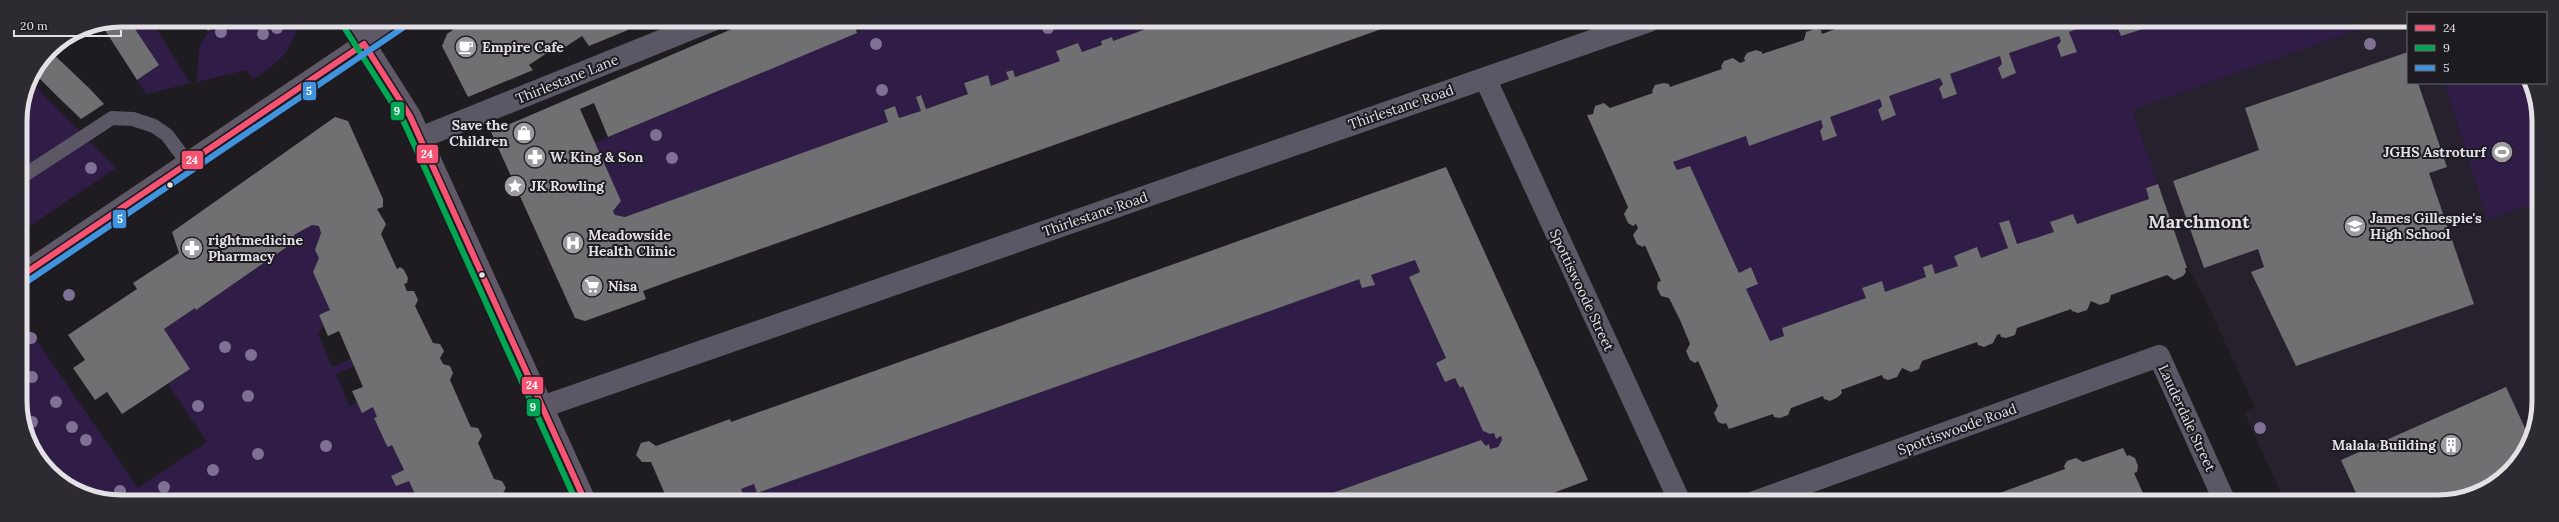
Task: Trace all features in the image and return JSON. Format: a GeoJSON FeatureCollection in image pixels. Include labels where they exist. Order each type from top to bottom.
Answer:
{"type":"FeatureCollection","features":[{"type":"Feature","properties":{"kind":"street"},"geometry":{"type":"LineString","coordinates":[[353,27],[410,116],[582,495]]}},
{"type":"Feature","properties":{"kind":"street"},"geometry":{"type":"LineString","coordinates":[[27,272],[187,162],[390,27]]}},
{"type":"Feature","properties":{"kind":"street","name":"Thirlestane Lane"},"geometry":{"type":"LineString","coordinates":[[420,138],[697,27]]}},
{"type":"Feature","properties":{"kind":"street","name":"Thirlestane Road"},"geometry":{"type":"LineString","coordinates":[[542,407],[1632,27]]}},
{"type":"Feature","properties":{"kind":"street","name":"Spottiswoode Street"},"geometry":{"type":"LineString","coordinates":[[1485,78],[1677,495]]}},
{"type":"Feature","properties":{"kind":"street","name":"Spottiswoode Road"},"geometry":{"type":"LineString","coordinates":[[1773,495],[2159,356]]}},
{"type":"Feature","properties":{"kind":"street","name":"Lauderdale Street"},"geometry":{"type":"LineString","coordinates":[[2159,356],[2223,495]]}},
{"type":"Feature","properties":{"kind":"lane"},"geometry":{"type":"LineString","coordinates":[[27,173],[112,118],[133,119],[154,126],[167,135],[187,162]]}},
{"type":"Feature","properties":{"kind":"shaded area"},"geometry":{"type":"Polygon","coordinates":[[[134,27],[155,27],[190,83],[146,94],[137,80],[159,65],[134,27]]]}},
{"type":"Feature","properties":{"kind":"shaded area"},"geometry":{"type":"Polygon","coordinates":[[[216,27],[297,27],[293,40],[282,56],[276,63],[252,80],[247,70],[197,82],[199,52],[208,33],[216,27]]]}},
{"type":"Feature","properties":{"kind":"shaded area"},"geometry":{"type":"Polygon","coordinates":[[[626,27],[635,27],[628,30],[626,27]]]}},
{"type":"Feature","properties":{"kind":"shaded area"},"geometry":{"type":"Polygon","coordinates":[[[869,27],[1152,27],[1113,41],[1111,37],[1101,41],[1102,45],[1082,52],[1078,43],[1057,50],[1060,61],[1015,77],[1012,70],[1006,72],[1009,79],[991,86],[988,75],[964,82],[968,94],[926,109],[921,95],[916,96],[921,111],[899,118],[895,106],[884,109],[888,122],[625,217],[615,215],[613,211],[621,201],[595,143],[869,27]]]}},
{"type":"Feature","properties":{"kind":"shaded area"},"geometry":{"type":"Polygon","coordinates":[[[2084,27],[2117,27],[2121,36],[2146,27],[2366,27],[2132,110],[2158,184],[2146,188],[2149,199],[2077,224],[2073,214],[2051,222],[2054,232],[2017,244],[2009,220],[1999,223],[2008,248],[1981,258],[1977,248],[1954,256],[1958,266],[1935,274],[1931,264],[1923,267],[1926,277],[1885,292],[1882,281],[1862,288],[1866,298],[1782,328],[1784,336],[1770,341],[1746,289],[1758,284],[1751,267],[1739,273],[1690,166],[1677,170],[1673,162],[1746,136],[1749,146],[1821,120],[1823,127],[1820,131],[1824,141],[1837,136],[1830,117],[1880,99],[1882,106],[1878,110],[1883,121],[1896,115],[1889,96],[1940,78],[1943,84],[1939,88],[1943,99],[1956,94],[1950,74],[2000,56],[2002,64],[1998,68],[2002,78],[2016,73],[2009,53],[2059,36],[2061,41],[2057,46],[2061,57],[2076,52],[2069,32],[2084,27]]]}},
{"type":"Feature","properties":{"kind":"shaded area","name":"James Gillespie's High School"},"geometry":{"type":"Polygon","coordinates":[[[2366,27],[2407,27],[2407,84],[2524,84],[2530,102],[2532,121],[2532,401],[2530,420],[2525,437],[2509,463],[2495,476],[2474,488],[2463,492],[2445,495],[2282,495],[2244,412],[2255,407],[2200,289],[2187,268],[2132,110],[2366,27]]]}},
{"type":"Feature","properties":{"kind":"shaded area","name":"JGHS Astroturf"},"geometry":{"type":"Polygon","coordinates":[[[2445,84],[2524,84],[2527,91],[2532,121],[2532,205],[2487,219],[2445,84]]]}},
{"type":"Feature","properties":{"kind":"shaded area"},"geometry":{"type":"Polygon","coordinates":[[[34,85],[116,168],[27,228],[27,121],[29,102],[34,85]]]}},
{"type":"Feature","properties":{"kind":"shaded area"},"geometry":{"type":"Polygon","coordinates":[[[312,225],[319,226],[321,233],[315,250],[319,258],[313,272],[330,310],[319,315],[323,326],[318,334],[332,367],[351,359],[354,366],[336,374],[350,407],[356,401],[362,412],[373,407],[377,417],[374,418],[386,444],[388,447],[392,445],[404,470],[392,476],[396,486],[409,481],[415,495],[121,495],[91,490],[79,485],[54,468],[40,448],[30,426],[27,401],[27,327],[138,488],[207,442],[168,384],[190,369],[164,329],[195,308],[196,310],[294,242],[294,235],[312,225]]]}},
{"type":"Feature","properties":{"kind":"shaded area"},"geometry":{"type":"Polygon","coordinates":[[[1415,260],[1420,272],[1409,277],[1446,358],[1436,363],[1445,382],[1455,378],[1459,388],[1463,386],[1483,431],[1490,434],[1494,433],[1496,438],[1501,436],[1502,440],[1498,447],[1490,449],[1489,445],[1486,446],[1481,440],[1327,495],[743,495],[741,489],[754,484],[757,493],[1359,279],[1362,288],[1374,285],[1371,275],[1415,260]]]}},
{"type":"Feature","properties":{"kind":"building"},"geometry":{"type":"Polygon","coordinates":[[[134,27],[159,65],[137,80],[104,29],[134,27]]]}},
{"type":"Feature","properties":{"kind":"building"},"geometry":{"type":"Polygon","coordinates":[[[205,27],[215,27],[208,31],[205,27]]]}},
{"type":"Feature","properties":{"kind":"building"},"geometry":{"type":"Polygon","coordinates":[[[457,27],[626,27],[628,30],[589,46],[582,36],[556,53],[553,49],[529,65],[533,70],[468,97],[442,46],[447,34],[457,27]]]}},
{"type":"Feature","properties":{"kind":"building"},"geometry":{"type":"Polygon","coordinates":[[[737,27],[855,27],[857,33],[608,137],[594,103],[580,109],[621,201],[613,211],[615,215],[625,217],[888,122],[884,110],[895,106],[899,118],[921,111],[916,97],[921,95],[926,109],[968,94],[964,83],[988,75],[991,86],[1009,79],[1006,72],[1013,70],[1015,77],[1060,61],[1056,51],[1078,43],[1082,52],[1102,45],[1101,41],[1112,37],[1113,41],[1152,27],[1387,27],[670,281],[643,291],[646,299],[585,321],[575,318],[491,132],[737,27]]]}},
{"type":"Feature","properties":{"kind":"building"},"geometry":{"type":"Polygon","coordinates":[[[1841,27],[2083,27],[2069,32],[2077,52],[2061,57],[2057,46],[2061,41],[2059,36],[2009,53],[2016,73],[2002,79],[1998,68],[2002,64],[2000,56],[1950,74],[1957,94],[1943,99],[1939,88],[1943,84],[1940,78],[1889,96],[1896,115],[1882,121],[1878,110],[1882,106],[1880,99],[1830,117],[1837,136],[1823,141],[1820,131],[1823,127],[1821,120],[1749,146],[1746,136],[1673,162],[1677,170],[1690,166],[1739,273],[1751,267],[1758,284],[1746,289],[1770,341],[1784,336],[1782,328],[1866,298],[1862,288],[1882,281],[1885,292],[1926,277],[1923,267],[1932,264],[1935,274],[1958,266],[1954,256],[1977,247],[1981,258],[2008,248],[1999,223],[2009,220],[2017,244],[2054,232],[2050,222],[2073,214],[2077,224],[2149,199],[2146,188],[2158,184],[2187,268],[2185,268],[2186,272],[2183,276],[2174,280],[2167,275],[2111,295],[2109,302],[2100,305],[2091,301],[2087,310],[2078,313],[2072,311],[2071,309],[2017,328],[2015,335],[2006,338],[2001,337],[2000,334],[1997,335],[1993,343],[1984,347],[1978,345],[1977,342],[1922,361],[1919,369],[1911,372],[1902,368],[1897,377],[1888,380],[1883,378],[1882,375],[1841,390],[1842,393],[1838,397],[1830,401],[1824,399],[1823,396],[1791,408],[1788,415],[1780,418],[1774,417],[1773,414],[1729,429],[1726,423],[1723,424],[1718,422],[1714,413],[1718,406],[1698,361],[1695,363],[1690,360],[1686,351],[1690,344],[1669,298],[1661,296],[1657,288],[1658,282],[1661,281],[1645,245],[1643,247],[1637,244],[1633,235],[1638,228],[1636,224],[1633,226],[1628,223],[1624,214],[1628,207],[1587,115],[1593,114],[1595,106],[1604,103],[1610,108],[1653,93],[1652,91],[1655,85],[1664,83],[1669,84],[1670,87],[1722,69],[1721,66],[1724,61],[1733,58],[1740,63],[1745,61],[1744,58],[1747,53],[1756,50],[1762,52],[1762,54],[1804,40],[1806,32],[1815,29],[1821,30],[1822,34],[1841,27]]]}},
{"type":"Feature","properties":{"kind":"building"},"geometry":{"type":"Polygon","coordinates":[[[2117,27],[2146,27],[2146,28],[2121,36],[2117,27]]]}},
{"type":"Feature","properties":{"kind":"building"},"geometry":{"type":"Polygon","coordinates":[[[2407,52],[2407,84],[2418,84],[2447,167],[2429,173],[2474,304],[2296,366],[2251,272],[2264,267],[2258,249],[2204,268],[2173,181],[2259,150],[2245,108],[2407,52]]]}},
{"type":"Feature","properties":{"kind":"building"},"geometry":{"type":"Polygon","coordinates":[[[54,54],[104,104],[81,119],[38,77],[54,54]]]}},
{"type":"Feature","properties":{"kind":"building"},"geometry":{"type":"Polygon","coordinates":[[[335,117],[348,121],[383,199],[383,207],[377,209],[386,224],[381,234],[397,269],[400,267],[404,270],[408,278],[407,283],[404,284],[407,291],[414,291],[418,300],[415,306],[433,343],[440,344],[444,351],[440,358],[443,364],[450,366],[453,373],[450,380],[471,427],[478,428],[482,436],[478,443],[494,479],[502,481],[506,488],[502,495],[415,495],[409,481],[396,486],[391,476],[404,470],[392,445],[388,447],[386,444],[374,418],[377,417],[373,407],[362,413],[352,391],[363,387],[339,331],[328,336],[319,315],[330,310],[313,272],[319,258],[315,250],[321,233],[319,226],[312,225],[294,235],[294,242],[196,310],[195,308],[164,329],[190,369],[122,414],[107,392],[95,400],[73,368],[85,360],[68,335],[137,289],[133,283],[179,253],[172,232],[335,117]]]}},
{"type":"Feature","properties":{"kind":"building"},"geometry":{"type":"Polygon","coordinates":[[[1446,167],[1588,480],[1548,495],[1327,495],[1481,440],[1486,446],[1489,444],[1490,449],[1498,447],[1502,440],[1501,436],[1496,439],[1494,433],[1490,434],[1483,431],[1463,386],[1460,388],[1455,378],[1445,382],[1436,363],[1446,358],[1409,277],[1420,272],[1415,260],[1371,275],[1375,285],[1362,288],[1359,279],[757,493],[754,484],[741,489],[743,495],[665,495],[651,462],[642,462],[636,455],[641,443],[649,441],[656,446],[730,419],[731,422],[1446,167]]]}},
{"type":"Feature","properties":{"kind":"building","name":"Malala Building"},"geometry":{"type":"Polygon","coordinates":[[[2506,387],[2527,432],[2513,458],[2495,476],[2474,488],[2463,492],[2445,495],[2357,495],[2341,460],[2506,387]]]}},
{"type":"Feature","properties":{"kind":"building"},"geometry":{"type":"Polygon","coordinates":[[[2123,448],[2127,456],[2129,455],[2135,458],[2138,466],[2137,472],[2134,473],[2144,495],[1994,495],[2065,469],[2064,466],[2067,461],[2076,458],[2083,462],[2123,448]]]}},
{"type":"Feature","properties":{"kind":"transit line","name":"9"},"geometry":{"type":"LineString","coordinates":[[344,27],[403,120],[573,495]]}},
{"type":"Feature","properties":{"kind":"transit line","name":"5"},"geometry":{"type":"LineString","coordinates":[[27,282],[404,27]]}},
{"type":"Feature","properties":{"kind":"transit line","name":"24"},"geometry":{"type":"LineString","coordinates":[[364,44],[410,116],[582,495]]}},
{"type":"Feature","properties":{"kind":"transit line","name":"24"},"geometry":{"type":"LineString","coordinates":[[27,272],[364,44]]}},
{"type":"Feature","properties":{"kind":"place","name":"Empire Cafe"},"geometry":{"type":"Point","coordinates":[466,47]}},
{"type":"Feature","properties":{"kind":"place","name":"Save the Children"},"geometry":{"type":"Point","coordinates":[524,133]}},
{"type":"Feature","properties":{"kind":"place","name":"JGHS Astroturf"},"geometry":{"type":"Point","coordinates":[2502,152]}},
{"type":"Feature","properties":{"kind":"place","name":"W. King & Son"},"geometry":{"type":"Point","coordinates":[535,157]}},
{"type":"Feature","properties":{"kind":"place","name":"JK Rowling"},"geometry":{"type":"Point","coordinates":[515,186]}},
{"type":"Feature","properties":{"kind":"place","name":"James Gillespie's High School"},"geometry":{"type":"Point","coordinates":[2355,226]}},
{"type":"Feature","properties":{"kind":"place","name":"Meadowside Health Clinic"},"geometry":{"type":"Point","coordinates":[573,243]}},
{"type":"Feature","properties":{"kind":"place","name":"rightmedicine Pharmacy"},"geometry":{"type":"Point","coordinates":[192,248]}},
{"type":"Feature","properties":{"kind":"place","name":"Nisa"},"geometry":{"type":"Point","coordinates":[592,286]}},
{"type":"Feature","properties":{"kind":"place","name":"Malala Building"},"geometry":{"type":"Point","coordinates":[2451,445]}},
{"type":"Feature","properties":{"kind":"district","name":"Marchmont"},"geometry":{"type":"Point","coordinates":[2199,222]}}]}
